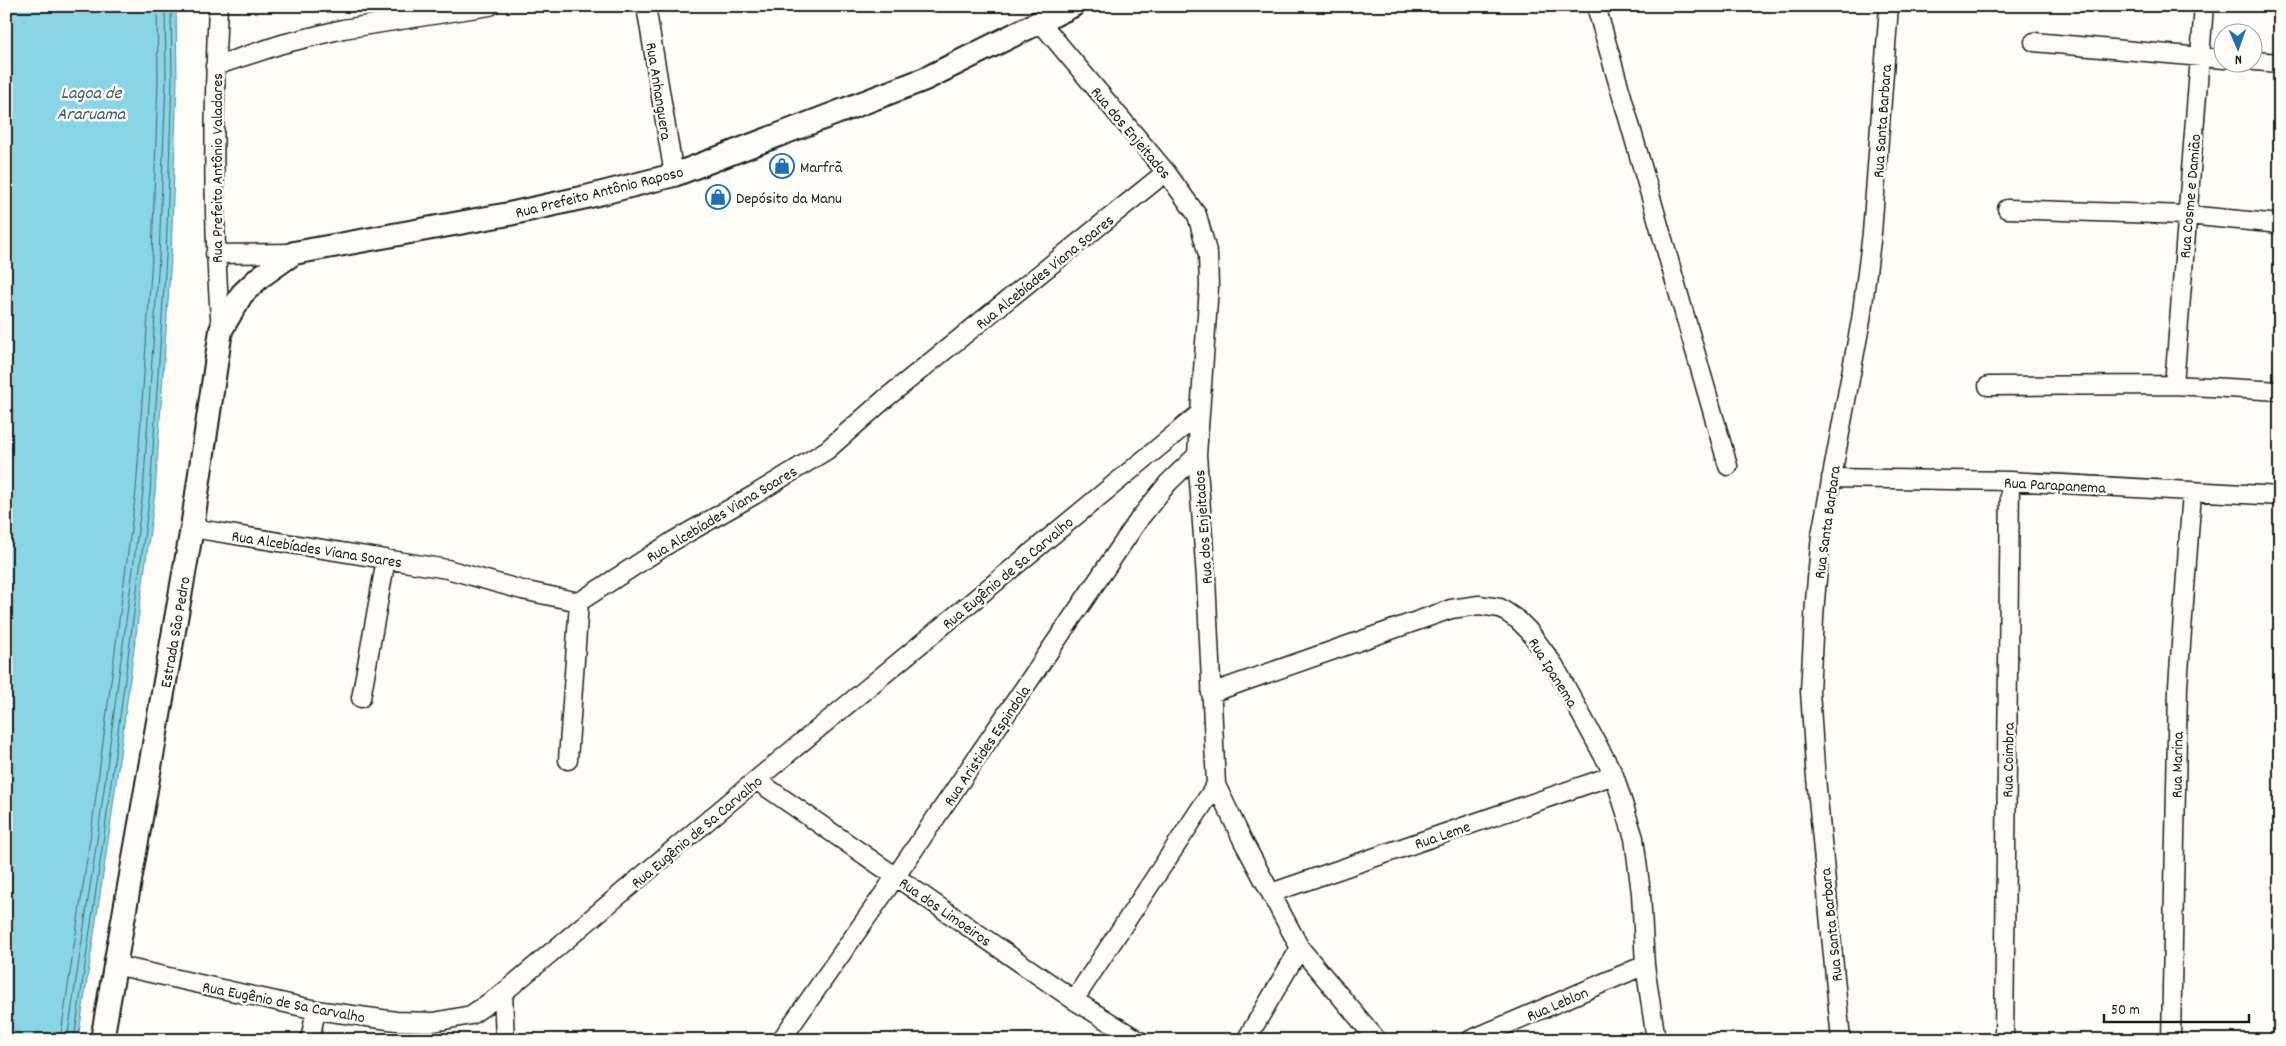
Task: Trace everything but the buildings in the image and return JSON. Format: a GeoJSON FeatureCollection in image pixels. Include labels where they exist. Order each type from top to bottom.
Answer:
{"type":"FeatureCollection","features":[{"type":"Feature","properties":{"kind":"street","name":"Rua Prefeito Antônio Valadares"},"geometry":{"type":"LineString","coordinates":[[218,6],[215,66],[215,254],[221,330]]}},
{"type":"Feature","properties":{"kind":"street"},"geometry":{"type":"LineString","coordinates":[[215,66],[282,44],[343,29],[490,6]]}},
{"type":"Feature","properties":{"kind":"street","name":"Rua Anhanguera"},"geometry":{"type":"LineString","coordinates":[[646,6],[674,175]]}},
{"type":"Feature","properties":{"kind":"street","name":"Rua Prefeito Antônio Raposo"},"geometry":{"type":"LineString","coordinates":[[215,254],[294,253],[518,212],[674,175],[925,79],[1072,6]]}},
{"type":"Feature","properties":{"kind":"street"},"geometry":{"type":"LineString","coordinates":[[1596,6],[1728,466]]}},
{"type":"Feature","properties":{"kind":"street","name":"Rua Santa Barbara"},"geometry":{"type":"LineString","coordinates":[[1841,1040],[1815,768],[1810,691],[1821,535],[1830,478],[1846,405],[1861,320],[1872,232],[1889,6]]}},
{"type":"Feature","properties":{"kind":"street","name":"Rua Cosme e Damião"},"geometry":{"type":"LineString","coordinates":[[2174,385],[2204,6]]}},
{"type":"Feature","properties":{"kind":"street","name":"Rua dos Enjeitados"},"geometry":{"type":"LineString","coordinates":[[1041,23],[1166,172],[1197,215],[1208,256],[1208,287],[1196,455],[1206,578],[1216,785],[1300,948],[1377,1040]]}},
{"type":"Feature","properties":{"kind":"street"},"geometry":{"type":"LineString","coordinates":[[2034,42],[2214,58]]}},
{"type":"Feature","properties":{"kind":"street"},"geometry":{"type":"LineString","coordinates":[[2264,61],[2280,62]]}},
{"type":"Feature","properties":{"kind":"street","name":"Rua Alcebíades Viana Soares"},"geometry":{"type":"LineString","coordinates":[[192,528],[447,569],[522,590],[578,602],[673,541],[754,495],[827,450],[886,398],[1166,172]]}},
{"type":"Feature","properties":{"kind":"street"},"geometry":{"type":"LineString","coordinates":[[2007,209],[2187,215],[2280,224]]}},
{"type":"Feature","properties":{"kind":"street","name":"Estrada São Pedro"},"geometry":{"type":"LineString","coordinates":[[102,1040],[192,528],[221,330],[242,294],[260,277],[294,253]]}},
{"type":"Feature","properties":{"kind":"street"},"geometry":{"type":"LineString","coordinates":[[1988,386],[2174,385],[2280,391]]}},
{"type":"Feature","properties":{"kind":"street","name":"Rua Eugênio de Sa Carvalho"},"geometry":{"type":"LineString","coordinates":[[115,966],[316,1010],[396,1021],[434,1022],[471,1015],[503,994],[756,780],[1199,414]]}},
{"type":"Feature","properties":{"kind":"street","name":"Rua Aristides Espindola"},"geometry":{"type":"LineString","coordinates":[[781,1040],[896,876],[1140,518],[1168,483],[1196,455]]}},
{"type":"Feature","properties":{"kind":"street","name":"Rua Parapanema"},"geometry":{"type":"LineString","coordinates":[[1830,478],[2010,481],[2280,496]]}},
{"type":"Feature","properties":{"kind":"street","name":"Rua Coimbra"},"geometry":{"type":"LineString","coordinates":[[2004,1040],[2010,481]]}},
{"type":"Feature","properties":{"kind":"street","name":"Rua Marina"},"geometry":{"type":"LineString","coordinates":[[2171,1040],[2178,686],[2192,492]]}},
{"type":"Feature","properties":{"kind":"street"},"geometry":{"type":"LineString","coordinates":[[361,698],[386,559]]}},
{"type":"Feature","properties":{"kind":"street"},"geometry":{"type":"LineString","coordinates":[[568,760],[578,602]]}},
{"type":"Feature","properties":{"kind":"street","name":"Rua Ipanema"},"geometry":{"type":"LineString","coordinates":[[1211,693],[1451,609],[1479,605],[1500,608],[1518,620],[1554,665],[1614,775],[1634,838],[1641,893],[1645,966],[1656,1040]]}},
{"type":"Feature","properties":{"kind":"street","name":"Rua Leme"},"geometry":{"type":"LineString","coordinates":[[1270,893],[1614,775]]}},
{"type":"Feature","properties":{"kind":"street","name":"Rua dos Limoeiros"},"geometry":{"type":"LineString","coordinates":[[756,780],[1074,1000],[1138,1040]]}},
{"type":"Feature","properties":{"kind":"street"},"geometry":{"type":"LineString","coordinates":[[1074,1000],[1216,785]]}},
{"type":"Feature","properties":{"kind":"street"},"geometry":{"type":"LineString","coordinates":[[1246,1040],[1300,948]]}},
{"type":"Feature","properties":{"kind":"street","name":"Rua Leblon"},"geometry":{"type":"LineString","coordinates":[[1470,1040],[1645,966]]}},
{"type":"Feature","properties":{"kind":"street"},"geometry":{"type":"LineString","coordinates":[[503,994],[505,1040]]}},
{"type":"Feature","properties":{"kind":"street"},"geometry":{"type":"LineString","coordinates":[[310,1040],[316,1010]]}},
{"type":"Feature","properties":{"kind":"water","name":"Lagoa de Araruama"},"geometry":{"type":"Polygon","coordinates":[[[6,6],[176,6],[177,80],[171,257],[155,493],[110,828],[78,1040],[6,1040],[6,6]]]}},
{"type":"Feature","properties":{"kind":"place","name":"Marfrã"},"geometry":{"type":"Point","coordinates":[782,166]}},
{"type":"Feature","properties":{"kind":"place","name":"Depósito da Manu"},"geometry":{"type":"Point","coordinates":[718,197]}}]}
